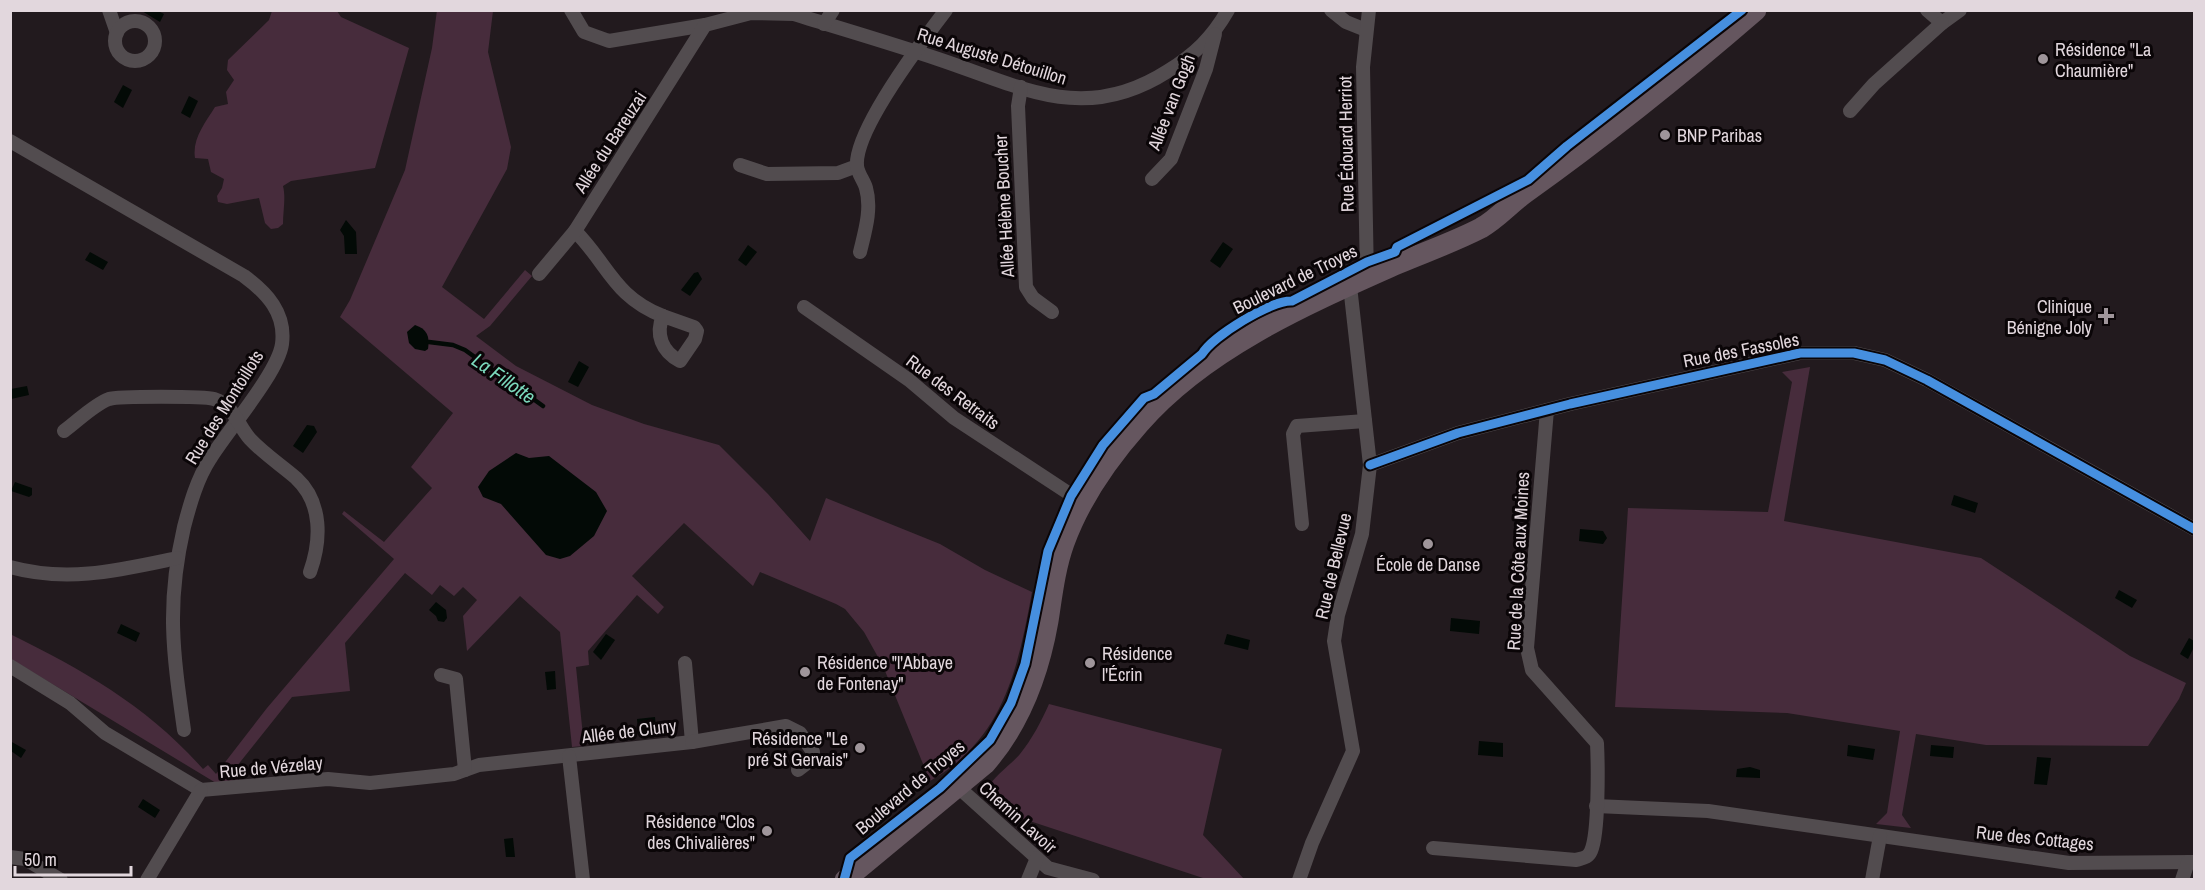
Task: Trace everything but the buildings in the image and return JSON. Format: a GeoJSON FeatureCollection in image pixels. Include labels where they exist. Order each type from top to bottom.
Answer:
{"type":"FeatureCollection","features":[{"type":"Feature","properties":{"kind":"main road","name":"Boulevard de Troyes"},"geometry":{"type":"LineString","coordinates":[[844,879],[985,764],[995,752],[1026,697],[1038,666],[1063,544],[1082,502],[1139,423],[1180,383],[1221,352],[1359,282],[1482,227],[1566,166],[1756,10]]}},
{"type":"Feature","properties":{"kind":"street"},"geometry":{"type":"LineString","coordinates":[[110,10],[117,33]]}},
{"type":"Feature","properties":{"kind":"street","name":"Rue Auguste Détouillon"},"geometry":{"type":"LineString","coordinates":[[571,10],[585,32],[609,41],[705,25],[750,12],[794,14],[1062,99],[1102,99],[1120,95],[1177,66],[1215,34],[1228,10]]}},
{"type":"Feature","properties":{"kind":"street"},"geometry":{"type":"LineString","coordinates":[[824,24],[833,10]]}},
{"type":"Feature","properties":{"kind":"street"},"geometry":{"type":"LineString","coordinates":[[860,252],[868,222],[867,190],[857,166],[864,135],[914,51],[946,10]]}},
{"type":"Feature","properties":{"kind":"street"},"geometry":{"type":"LineString","coordinates":[[1331,10],[1346,22],[1366,30]]}},
{"type":"Feature","properties":{"kind":"street","name":"Rue Édouard Herriot"},"geometry":{"type":"LineString","coordinates":[[1359,282],[1363,89],[1366,30],[1370,10]]}},
{"type":"Feature","properties":{"kind":"street"},"geometry":{"type":"LineString","coordinates":[[1927,10],[1942,23]]}},
{"type":"Feature","properties":{"kind":"street"},"geometry":{"type":"LineString","coordinates":[[1850,111],[1874,84],[1942,23],[1960,10]]}},
{"type":"Feature","properties":{"kind":"street","name":"Allée du Bareuzai"},"geometry":{"type":"LineString","coordinates":[[539,274],[575,231],[705,25]]}},
{"type":"Feature","properties":{"kind":"street","name":"Allée van Gogh"},"geometry":{"type":"LineString","coordinates":[[1152,179],[1171,159],[1206,69],[1215,34]]}},
{"type":"Feature","properties":{"kind":"street","name":"Allée Hélène Boucher"},"geometry":{"type":"LineString","coordinates":[[1021,87],[1018,106],[1026,287],[1033,297],[1052,312]]}},
{"type":"Feature","properties":{"kind":"street","name":"Rue des Montoillots"},"geometry":{"type":"LineString","coordinates":[[10,141],[234,269],[270,298],[281,323],[282,346],[271,371],[208,461],[196,487],[177,558],[171,622],[184,730]]}},
{"type":"Feature","properties":{"kind":"street"},"geometry":{"type":"LineString","coordinates":[[740,165],[767,174],[838,173],[857,166]]}},
{"type":"Feature","properties":{"kind":"street"},"geometry":{"type":"LineString","coordinates":[[575,231],[619,287],[642,308],[663,316]]}},
{"type":"Feature","properties":{"kind":"street","name":"Rue de Bellevue"},"geometry":{"type":"LineString","coordinates":[[1299,879],[1312,843],[1353,751],[1334,641],[1338,615],[1362,534],[1370,465],[1365,421],[1359,282]]}},
{"type":"Feature","properties":{"kind":"street","name":"Rue des Retraits"},"geometry":{"type":"LineString","coordinates":[[804,307],[909,380],[961,423],[1082,502]]}},
{"type":"Feature","properties":{"kind":"street","name":"Rue des Fassoles"},"geometry":{"type":"LineString","coordinates":[[1370,465],[1458,433],[1547,410],[1800,353],[1854,353],[1885,360],[1927,380],[2194,529]]}},
{"type":"Feature","properties":{"kind":"street"},"geometry":{"type":"LineString","coordinates":[[64,431],[104,402],[122,397],[213,399],[227,407],[238,418],[251,440],[298,480],[312,502],[320,530],[317,552],[310,572]]}},
{"type":"Feature","properties":{"kind":"street","name":"Rue de la Côte aux Moines"},"geometry":{"type":"LineString","coordinates":[[1433,848],[1576,860],[1586,858],[1592,850],[1596,806],[1597,743],[1532,670],[1527,648],[1547,410]]}},
{"type":"Feature","properties":{"kind":"street"},"geometry":{"type":"LineString","coordinates":[[1302,524],[1293,434],[1297,426],[1365,421]]}},
{"type":"Feature","properties":{"kind":"street"},"geometry":{"type":"LineString","coordinates":[[10,567],[47,575],[84,576],[177,558]]}},
{"type":"Feature","properties":{"kind":"street","name":"Allée de Cluny"},"geometry":{"type":"LineString","coordinates":[[686,663],[692,742]]}},
{"type":"Feature","properties":{"kind":"street","name":"Rue de Vézelay"},"geometry":{"type":"LineString","coordinates":[[10,666],[70,704],[105,733],[201,790],[328,779],[370,783],[454,774],[479,765],[569,756]]}},
{"type":"Feature","properties":{"kind":"street"},"geometry":{"type":"LineString","coordinates":[[441,675],[456,679],[465,770]]}},
{"type":"Feature","properties":{"kind":"street","name":"Allée de Cluny"},"geometry":{"type":"LineString","coordinates":[[569,756],[692,742],[786,726],[800,733],[813,752],[811,760],[798,770]]}},
{"type":"Feature","properties":{"kind":"street"},"geometry":{"type":"LineString","coordinates":[[569,756],[583,879]]}},
{"type":"Feature","properties":{"kind":"street","name":"Chemin Lavoir"},"geometry":{"type":"LineString","coordinates":[[957,786],[1048,868],[1093,879]]}},
{"type":"Feature","properties":{"kind":"street"},"geometry":{"type":"LineString","coordinates":[[147,879],[201,790]]}},
{"type":"Feature","properties":{"kind":"street","name":"Rue des Cottages"},"geometry":{"type":"LineString","coordinates":[[1596,806],[1708,811],[2069,863],[2191,862],[2182,879]]}},
{"type":"Feature","properties":{"kind":"street"},"geometry":{"type":"LineString","coordinates":[[1872,879],[1880,836]]}},
{"type":"Feature","properties":{"kind":"street"},"geometry":{"type":"LineString","coordinates":[[10,857],[25,859],[61,879]]}},
{"type":"Feature","properties":{"kind":"street"},"geometry":{"type":"LineString","coordinates":[[1028,879],[1037,858]]}},
{"type":"Feature","properties":{"kind":"shaded area"},"geometry":{"type":"Polygon","coordinates":[[[437,10],[493,11],[488,52],[511,147],[507,169],[442,287],[484,319],[525,270],[532,276],[490,326],[476,336],[516,366],[592,405],[644,424],[719,445],[768,494],[810,541],[826,498],[940,544],[985,570],[1032,592],[1021,648],[1004,699],[991,723],[975,744],[955,764],[930,781],[883,666],[864,632],[845,609],[760,572],[753,586],[684,523],[632,576],[664,607],[658,614],[637,595],[588,651],[589,665],[576,667],[584,746],[572,747],[560,632],[520,596],[467,651],[463,616],[477,600],[463,587],[454,596],[440,585],[432,595],[405,573],[345,643],[350,691],[292,697],[237,766],[238,780],[216,783],[11,659],[10,634],[64,662],[114,692],[160,727],[203,769],[208,765],[216,774],[267,708],[394,559],[342,514],[344,511],[384,542],[432,488],[411,467],[453,413],[340,317],[350,300],[405,170],[432,48],[437,10]]]}},
{"type":"Feature","properties":{"kind":"shaded area"},"geometry":{"type":"Polygon","coordinates":[[[142,11],[158,11],[164,14],[160,22],[142,11]]]}},
{"type":"Feature","properties":{"kind":"shaded area"},"geometry":{"type":"Polygon","coordinates":[[[272,11],[337,11],[341,17],[409,48],[375,168],[291,181],[283,186],[283,224],[271,229],[265,223],[259,198],[227,204],[218,202],[217,196],[224,179],[211,172],[208,159],[195,158],[195,144],[215,107],[228,104],[226,92],[234,80],[227,70],[228,60],[269,20],[272,11]]]}},
{"type":"Feature","properties":{"kind":"shaded area"},"geometry":{"type":"Polygon","coordinates":[[[123,85],[132,90],[123,108],[114,102],[123,85]]]}},
{"type":"Feature","properties":{"kind":"shaded area"},"geometry":{"type":"Polygon","coordinates":[[[189,96],[198,101],[190,118],[181,113],[189,96]]]}},
{"type":"Feature","properties":{"kind":"shaded area"},"geometry":{"type":"Polygon","coordinates":[[[346,220],[356,232],[357,254],[345,254],[344,236],[340,230],[346,220]]]}},
{"type":"Feature","properties":{"kind":"shaded area"},"geometry":{"type":"Polygon","coordinates":[[[1223,242],[1233,249],[1220,268],[1210,261],[1223,242]]]}},
{"type":"Feature","properties":{"kind":"shaded area"},"geometry":{"type":"Polygon","coordinates":[[[748,245],[757,252],[746,266],[738,260],[748,245]]]}},
{"type":"Feature","properties":{"kind":"shaded area"},"geometry":{"type":"Polygon","coordinates":[[[90,252],[108,262],[103,270],[85,260],[90,252]]]}},
{"type":"Feature","properties":{"kind":"shaded area"},"geometry":{"type":"Polygon","coordinates":[[[698,272],[702,279],[690,296],[681,290],[694,273],[698,272]]]}},
{"type":"Feature","properties":{"kind":"shaded area"},"geometry":{"type":"Polygon","coordinates":[[[415,325],[427,334],[429,344],[425,351],[415,349],[409,343],[407,332],[415,325]]]}},
{"type":"Feature","properties":{"kind":"shaded area"},"geometry":{"type":"Polygon","coordinates":[[[579,361],[589,367],[578,387],[568,382],[579,361]]]}},
{"type":"Feature","properties":{"kind":"shaded area"},"geometry":{"type":"Polygon","coordinates":[[[1810,367],[1784,521],[1981,558],[2130,656],[2186,683],[2179,699],[2148,746],[1986,745],[1916,734],[1902,815],[1911,828],[1876,824],[1887,813],[1900,731],[1787,713],[1615,707],[1628,508],[1768,512],[1792,382],[1782,372],[1810,367]]]}},
{"type":"Feature","properties":{"kind":"shaded area"},"geometry":{"type":"Polygon","coordinates":[[[27,386],[29,395],[11,399],[11,389],[27,386]]]}},
{"type":"Feature","properties":{"kind":"shaded area"},"geometry":{"type":"Polygon","coordinates":[[[307,425],[314,426],[317,432],[303,453],[293,446],[307,425]]]}},
{"type":"Feature","properties":{"kind":"shaded area"},"geometry":{"type":"Polygon","coordinates":[[[516,453],[529,458],[549,456],[596,492],[607,511],[594,536],[570,556],[560,559],[546,555],[501,504],[483,497],[478,487],[489,471],[516,453]]]}},
{"type":"Feature","properties":{"kind":"shaded area"},"geometry":{"type":"Polygon","coordinates":[[[15,482],[32,488],[32,495],[29,497],[11,491],[15,482]]]}},
{"type":"Feature","properties":{"kind":"shaded area"},"geometry":{"type":"Polygon","coordinates":[[[1954,495],[1978,503],[1975,513],[1951,505],[1954,495]]]}},
{"type":"Feature","properties":{"kind":"shaded area"},"geometry":{"type":"Polygon","coordinates":[[[1580,529],[1603,531],[1607,538],[1603,544],[1579,541],[1580,529]]]}},
{"type":"Feature","properties":{"kind":"shaded area"},"geometry":{"type":"Polygon","coordinates":[[[2119,590],[2137,600],[2132,608],[2115,598],[2119,590]]]}},
{"type":"Feature","properties":{"kind":"shaded area"},"geometry":{"type":"Polygon","coordinates":[[[436,602],[446,610],[447,618],[444,622],[438,621],[429,610],[436,602]]]}},
{"type":"Feature","properties":{"kind":"shaded area"},"geometry":{"type":"Polygon","coordinates":[[[1451,618],[1480,621],[1479,634],[1450,631],[1451,618]]]}},
{"type":"Feature","properties":{"kind":"shaded area"},"geometry":{"type":"Polygon","coordinates":[[[121,624],[140,633],[136,642],[117,633],[121,624]]]}},
{"type":"Feature","properties":{"kind":"shaded area"},"geometry":{"type":"Polygon","coordinates":[[[606,634],[615,640],[601,660],[593,652],[606,634]]]}},
{"type":"Feature","properties":{"kind":"shaded area"},"geometry":{"type":"Polygon","coordinates":[[[1227,634],[1250,640],[1248,650],[1224,644],[1227,634]]]}},
{"type":"Feature","properties":{"kind":"shaded area"},"geometry":{"type":"Polygon","coordinates":[[[2189,638],[2194,641],[2194,647],[2188,659],[2180,654],[2189,638]]]}},
{"type":"Feature","properties":{"kind":"shaded area"},"geometry":{"type":"Polygon","coordinates":[[[555,671],[556,689],[547,690],[545,672],[555,671]]]}},
{"type":"Feature","properties":{"kind":"shaded area"},"geometry":{"type":"Polygon","coordinates":[[[1049,704],[1222,749],[1203,835],[1244,879],[1206,879],[1002,812],[984,797],[990,784],[1024,748],[1049,704]]]}},
{"type":"Feature","properties":{"kind":"shaded area"},"geometry":{"type":"Polygon","coordinates":[[[655,717],[656,729],[638,731],[637,719],[655,717]]]}},
{"type":"Feature","properties":{"kind":"shaded area"},"geometry":{"type":"Polygon","coordinates":[[[10,741],[26,750],[21,758],[11,751],[10,741]]]}},
{"type":"Feature","properties":{"kind":"shaded area"},"geometry":{"type":"Polygon","coordinates":[[[1479,741],[1503,743],[1503,757],[1478,755],[1479,741]]]}},
{"type":"Feature","properties":{"kind":"shaded area"},"geometry":{"type":"Polygon","coordinates":[[[1848,745],[1875,749],[1873,760],[1847,756],[1848,745]]]}},
{"type":"Feature","properties":{"kind":"shaded area"},"geometry":{"type":"Polygon","coordinates":[[[1931,745],[1954,747],[1953,758],[1930,756],[1931,745]]]}},
{"type":"Feature","properties":{"kind":"shaded area"},"geometry":{"type":"Polygon","coordinates":[[[2037,757],[2051,758],[2047,785],[2034,784],[2037,757]]]}},
{"type":"Feature","properties":{"kind":"shaded area"},"geometry":{"type":"Polygon","coordinates":[[[1750,767],[1760,770],[1760,778],[1736,777],[1737,769],[1750,767]]]}},
{"type":"Feature","properties":{"kind":"shaded area"},"geometry":{"type":"Polygon","coordinates":[[[143,799],[160,810],[155,818],[138,807],[143,799]]]}},
{"type":"Feature","properties":{"kind":"shaded area"},"geometry":{"type":"Polygon","coordinates":[[[513,838],[515,857],[506,857],[504,839],[513,838]]]}},
{"type":"Feature","properties":{"kind":"waterway","name":"La Fillotte"},"geometry":{"type":"LineString","coordinates":[[429,342],[453,345],[465,350],[543,406]]}},
{"type":"Feature","properties":{"kind":"cycle path"},"geometry":{"type":"LineString","coordinates":[[844,880],[850,858],[940,788],[990,740],[1011,703],[1025,664],[1048,551],[1071,496],[1103,445],[1144,398],[1154,394],[1218,338],[1243,320],[1271,306],[1292,301],[1367,262],[1395,252],[1397,247],[1528,180],[1567,146],[1742,10]]}},
{"type":"Feature","properties":{"kind":"cycle path"},"geometry":{"type":"LineString","coordinates":[[1370,465],[1458,433],[1570,404],[1800,353],[1854,353],[1885,360],[1927,380],[2194,529]]}},
{"type":"Feature","properties":{"kind":"place","name":"Résidence \"La Chaumière\""},"geometry":{"type":"Point","coordinates":[2043,59]}},
{"type":"Feature","properties":{"kind":"place","name":"BNP Paribas"},"geometry":{"type":"Point","coordinates":[1665,135]}},
{"type":"Feature","properties":{"kind":"place","name":"Clinique Bénigne Joly"},"geometry":{"type":"Point","coordinates":[2106,316]}},
{"type":"Feature","properties":{"kind":"place","name":"École de Danse"},"geometry":{"type":"Point","coordinates":[1428,544]}},
{"type":"Feature","properties":{"kind":"place","name":"Résidence l'Écrin"},"geometry":{"type":"Point","coordinates":[1090,663]}},
{"type":"Feature","properties":{"kind":"place","name":"Résidence \"l'Abbaye de Fontenay\""},"geometry":{"type":"Point","coordinates":[805,672]}},
{"type":"Feature","properties":{"kind":"place","name":"Résidence \"Le pré St Gervais\""},"geometry":{"type":"Point","coordinates":[860,748]}},
{"type":"Feature","properties":{"kind":"place","name":"Résidence \"Clos des Chivalières\""},"geometry":{"type":"Point","coordinates":[767,831]}}]}
